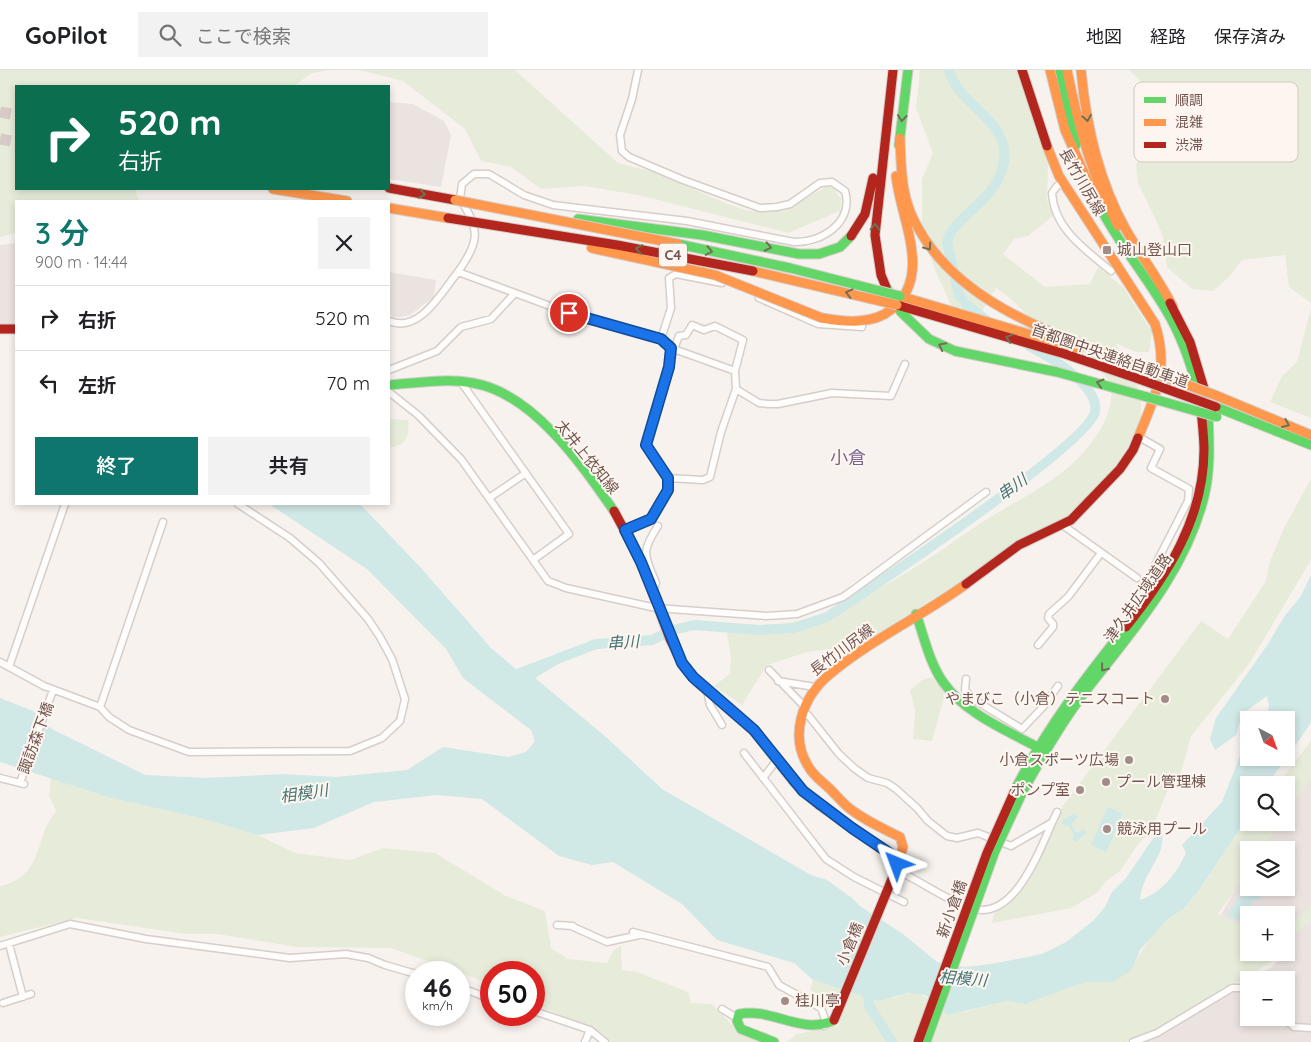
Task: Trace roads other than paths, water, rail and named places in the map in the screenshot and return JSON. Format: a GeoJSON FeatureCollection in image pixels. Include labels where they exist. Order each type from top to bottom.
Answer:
{"type":"FeatureCollection","features":[{"type":"Feature","properties":{"kind":"main road"},"geometry":{"type":"LineString","coordinates":[[892,70],[875,226],[876,252],[881,275],[891,298],[905,318],[929,339],[949,350],[971,356],[1058,372],[1217,412],[1311,445]]}},
{"type":"Feature","properties":{"kind":"main road","name":"長竹川尻線"},"geometry":{"type":"LineString","coordinates":[[892,880],[903,841],[899,836],[854,813],[810,769],[800,740],[803,709],[815,687],[856,655],[916,614],[948,597],[1019,545],[1064,526],[1125,463],[1154,399],[1163,362],[1161,342],[1155,324],[1063,183],[1049,152],[1022,70]]}},
{"type":"Feature","properties":{"kind":"main road"},"geometry":{"type":"LineString","coordinates":[[1050,70],[1065,130],[1093,193]]}},
{"type":"Feature","properties":{"kind":"main road","name":"津久井広域道路"},"geometry":{"type":"LineString","coordinates":[[1019,790],[1071,696],[1142,608],[1171,566],[1192,519],[1202,463],[1201,408],[1184,345],[1166,311],[1113,231],[1093,193],[1074,138],[1060,70]]}},
{"type":"Feature","properties":{"kind":"main road","name":"津久井広域道路"},"geometry":{"type":"LineString","coordinates":[[1041,750],[1167,586],[1186,553],[1200,517],[1209,467],[1208,410],[1195,354],[1173,307],[1126,239],[1102,196],[1082,141],[1067,70]]}},
{"type":"Feature","properties":{"kind":"main road"},"geometry":{"type":"LineString","coordinates":[[1081,70],[1088,127],[1103,180],[1125,227],[1161,282],[1173,307]]}},
{"type":"Feature","properties":{"kind":"main road"},"geometry":{"type":"LineString","coordinates":[[448,218],[482,229],[546,238],[694,269],[727,278],[804,313],[822,318],[846,322],[870,320],[893,310],[904,299],[912,283],[914,270],[896,186],[907,71]]}},
{"type":"Feature","properties":{"kind":"main road"},"geometry":{"type":"LineString","coordinates":[[900,138],[902,176],[907,203],[926,243],[941,263],[968,287],[996,304],[1028,320],[1142,369]]}},
{"type":"Feature","properties":{"kind":"main road"},"geometry":{"type":"LineString","coordinates":[[494,208],[713,237],[799,254],[825,253],[848,242],[859,227],[885,141]]}},
{"type":"Feature","properties":{"kind":"main road","name":"C4"},"geometry":{"type":"LineString","coordinates":[[390,188],[494,208]]}},
{"type":"Feature","properties":{"kind":"main road"},"geometry":{"type":"LineString","coordinates":[[279,190],[341,200]]}},
{"type":"Feature","properties":{"kind":"main road","name":"C4"},"geometry":{"type":"LineString","coordinates":[[390,208],[448,218]]}},
{"type":"Feature","properties":{"kind":"main road","name":"首都圏中央連絡自動車道"},"geometry":{"type":"LineString","coordinates":[[494,208],[811,273],[900,296],[1142,369],[1215,395],[1311,435]]}},
{"type":"Feature","properties":{"kind":"main road","name":"首都圏中央連絡自動車道"},"geometry":{"type":"LineString","coordinates":[[448,218],[586,239],[719,264],[897,305],[1065,354],[1217,412]]}},
{"type":"Feature","properties":{"kind":"main road"},"geometry":{"type":"LineString","coordinates":[[0,329],[15,329]]}},
{"type":"Feature","properties":{"kind":"main road","name":"太井上依知線"},"geometry":{"type":"LineString","coordinates":[[390,385],[461,382],[485,385],[498,391],[547,428],[591,478],[625,530],[653,591],[671,642],[688,671],[707,690],[750,726],[794,782],[813,800],[898,859]]}},
{"type":"Feature","properties":{"kind":"main road"},"geometry":{"type":"LineString","coordinates":[[916,614],[936,667],[945,685],[960,700],[989,714],[1041,750]]}},
{"type":"Feature","properties":{"kind":"main road","name":"新小倉橋"},"geometry":{"type":"LineString","coordinates":[[918,1042],[987,853],[1019,790]]}},
{"type":"Feature","properties":{"kind":"main road","name":"新小倉橋"},"geometry":{"type":"LineString","coordinates":[[926,1042],[1019,790]]}},
{"type":"Feature","properties":{"kind":"main road","name":"小倉橋"},"geometry":{"type":"LineString","coordinates":[[824,1026],[834,1020],[892,880]]}},
{"type":"Feature","properties":{"kind":"main road"},"geometry":{"type":"LineString","coordinates":[[774,1042],[742,1029],[737,1018],[739,1014],[747,1012],[781,1020],[824,1026]]}},
{"type":"Feature","properties":{"kind":"street"},"geometry":{"type":"LineString","coordinates":[[390,322],[401,324],[424,314],[471,253],[476,236],[473,219],[460,200],[460,191],[465,180],[474,174],[489,174],[518,192],[553,205],[687,222],[794,242],[817,239],[830,232],[841,220],[846,210],[847,197],[842,187],[832,182],[820,183],[790,204],[760,208],[748,205],[629,157],[622,151],[620,135],[632,99],[638,70]]}},
{"type":"Feature","properties":{"kind":"street"},"geometry":{"type":"LineString","coordinates":[[1063,183],[1057,186],[1052,193],[1052,202],[1059,220],[1068,233],[1111,271]]}},
{"type":"Feature","properties":{"kind":"street"},"geometry":{"type":"LineString","coordinates":[[458,272],[587,320],[661,339],[672,349],[735,371]]}},
{"type":"Feature","properties":{"kind":"street"},"geometry":{"type":"LineString","coordinates":[[661,339],[671,308],[669,278],[676,274],[711,280],[818,324],[862,327]]}},
{"type":"Feature","properties":{"kind":"street"},"geometry":{"type":"LineString","coordinates":[[390,370],[438,351],[461,327],[491,319],[515,293]]}},
{"type":"Feature","properties":{"kind":"street"},"geometry":{"type":"LineString","coordinates":[[625,530],[651,519],[659,502],[667,495],[668,478],[646,445],[669,367],[672,349],[679,336],[686,335],[692,326],[704,330],[715,326],[743,340],[735,371],[736,389],[720,432],[710,477],[703,480],[668,478]]}},
{"type":"Feature","properties":{"kind":"street"},"geometry":{"type":"LineString","coordinates":[[736,389],[759,402],[768,404],[778,404],[832,393],[891,396],[905,364]]}},
{"type":"Feature","properties":{"kind":"street"},"geometry":{"type":"LineString","coordinates":[[461,382],[569,534],[532,560]]}},
{"type":"Feature","properties":{"kind":"street"},"geometry":{"type":"LineString","coordinates":[[390,393],[418,415],[445,441],[489,498],[548,581],[566,588],[660,610],[766,616],[797,614],[814,608],[848,593],[986,492]]}},
{"type":"Feature","properties":{"kind":"street"},"geometry":{"type":"LineString","coordinates":[[1138,437],[1160,449],[1150,468],[1189,490],[1188,501],[1148,579]]}},
{"type":"Feature","properties":{"kind":"street"},"geometry":{"type":"LineString","coordinates":[[489,498],[526,473]]}},
{"type":"Feature","properties":{"kind":"street"},"geometry":{"type":"LineString","coordinates":[[9,667],[65,505]]}},
{"type":"Feature","properties":{"kind":"street"},"geometry":{"type":"LineString","coordinates":[[0,662],[52,693],[100,708],[109,717],[129,730],[178,750],[202,753],[350,751],[382,738],[400,721],[405,705],[404,694],[388,650],[368,620],[332,577],[298,545],[239,505]]}},
{"type":"Feature","properties":{"kind":"street"},"geometry":{"type":"LineString","coordinates":[[100,708],[163,522]]}},
{"type":"Feature","properties":{"kind":"street"},"geometry":{"type":"LineString","coordinates":[[653,591],[656,583],[646,557],[646,546],[658,526]]}},
{"type":"Feature","properties":{"kind":"street"},"geometry":{"type":"LineString","coordinates":[[1064,526],[1137,578]]}},
{"type":"Feature","properties":{"kind":"street"},"geometry":{"type":"LineString","coordinates":[[1038,645],[1053,627],[1048,618],[1049,614],[1068,597],[1101,554]]}},
{"type":"Feature","properties":{"kind":"street"},"geometry":{"type":"LineString","coordinates":[[769,670],[854,768],[868,778],[886,783],[896,789],[928,821],[947,836],[957,838],[978,833],[1011,846],[1051,823]]}},
{"type":"Feature","properties":{"kind":"street"},"geometry":{"type":"LineString","coordinates":[[966,679],[965,690],[989,714],[1022,729],[1043,707],[1058,686]]}},
{"type":"Feature","properties":{"kind":"street"},"geometry":{"type":"LineString","coordinates":[[778,681],[815,687]]}},
{"type":"Feature","properties":{"kind":"street"},"geometry":{"type":"LineString","coordinates":[[707,690],[710,705],[722,725]]}},
{"type":"Feature","properties":{"kind":"street","name":"諏訪森下橋"},"geometry":{"type":"LineString","coordinates":[[0,778],[22,783],[52,693]]}},
{"type":"Feature","properties":{"kind":"street"},"geometry":{"type":"LineString","coordinates":[[744,754],[826,860],[854,877],[904,902]]}},
{"type":"Feature","properties":{"kind":"street"},"geometry":{"type":"LineString","coordinates":[[763,778],[777,760]]}},
{"type":"Feature","properties":{"kind":"street"},"geometry":{"type":"LineString","coordinates":[[896,870],[970,911],[992,908],[1014,894],[1024,881],[1057,812]]}},
{"type":"Feature","properties":{"kind":"street"},"geometry":{"type":"LineString","coordinates":[[0,946],[70,924],[146,939],[290,958],[346,954],[368,958],[405,971]]}},
{"type":"Feature","properties":{"kind":"street"},"geometry":{"type":"LineString","coordinates":[[557,925],[579,926]]}},
{"type":"Feature","properties":{"kind":"street"},"geometry":{"type":"LineString","coordinates":[[571,926],[607,942],[642,934]]}},
{"type":"Feature","properties":{"kind":"street"},"geometry":{"type":"LineString","coordinates":[[633,932],[678,946],[768,968],[773,973],[777,983],[821,1008],[824,1026]]}},
{"type":"Feature","properties":{"kind":"street"},"geometry":{"type":"LineString","coordinates":[[9,944],[23,997]]}},
{"type":"Feature","properties":{"kind":"street"},"geometry":{"type":"LineString","coordinates":[[1133,1042],[1157,1033],[1232,988],[1240,988]]}},
{"type":"Feature","properties":{"kind":"street"},"geometry":{"type":"LineString","coordinates":[[2,1003],[11,1003],[31,994]]}},
{"type":"Feature","properties":{"kind":"street"},"geometry":{"type":"LineString","coordinates":[[722,1009],[737,1018]]}},
{"type":"Feature","properties":{"kind":"street"},"geometry":{"type":"LineString","coordinates":[[545,1015],[590,1030],[605,1042]]}},
{"type":"Feature","properties":{"kind":"street"},"geometry":{"type":"LineString","coordinates":[[1293,1026],[1311,1028]]}},
{"type":"Feature","properties":{"kind":"street"},"geometry":{"type":"LineString","coordinates":[[585,1042],[590,1030]]}},
{"type":"Feature","properties":{"kind":"water","name":"相模川"},"geometry":{"type":"Polygon","coordinates":[[[271,505],[361,505],[421,568],[491,648],[516,669],[567,650],[570,657],[535,678],[606,737],[662,789],[811,875],[827,880],[860,906],[903,934],[937,962],[965,967],[992,964],[1042,954],[1066,942],[1093,921],[1105,907],[1112,892],[1126,878],[1161,827],[1161,847],[1145,880],[1140,900],[1148,897],[1168,881],[1186,853],[1182,845],[1222,802],[1240,756],[1240,766],[1281,766],[1273,776],[1240,776],[1240,828],[1198,892],[1183,909],[1167,920],[1140,950],[1132,970],[1113,982],[1088,982],[1026,1004],[1007,1001],[947,1015],[938,1004],[925,995],[908,993],[879,1001],[813,980],[794,963],[717,940],[682,904],[613,862],[592,865],[559,856],[482,799],[437,795],[374,802],[314,828],[258,835],[200,818],[111,798],[0,762],[0,698],[33,711],[52,729],[145,775],[207,778],[283,774],[336,777],[407,770],[443,747],[508,757],[526,752],[535,741],[531,730],[463,678],[446,649],[367,569],[271,505]]]}},
{"type":"Feature","properties":{"kind":"water"},"geometry":{"type":"Polygon","coordinates":[[[1311,575],[1311,721],[1295,746],[1295,711],[1268,711],[1269,706],[1267,696],[1246,711],[1240,711],[1240,721],[1236,735],[1215,750],[1210,739],[1216,718],[1268,644],[1284,617],[1301,596],[1311,575]]]}},
{"type":"Feature","properties":{"kind":"water","name":"競泳用プール"},"geometry":{"type":"Polygon","coordinates":[[[1108,807],[1123,814],[1106,852],[1091,845],[1108,807]]]}},
{"type":"Feature","properties":{"kind":"water"},"geometry":{"type":"Polygon","coordinates":[[[1073,814],[1078,817],[1071,824],[1076,833],[1083,830],[1087,832],[1076,842],[1072,840],[1074,834],[1068,825],[1064,826],[1062,823],[1063,820],[1073,814]]]}},
{"type":"Feature","properties":{"kind":"water"},"geometry":{"type":"Polygon","coordinates":[[[1240,896],[1263,896],[1258,901],[1253,901],[1250,906],[1240,906],[1240,922],[1227,915],[1240,896]]]}},
{"type":"Feature","properties":{"kind":"waterway","name":"串川"},"geometry":{"type":"LineString","coordinates":[[949,70],[954,83],[963,95],[994,127],[1001,139],[1004,153],[1002,170],[997,182],[990,192],[957,225],[947,242],[959,295],[966,304],[986,320]]}},
{"type":"Feature","properties":{"kind":"waterway","name":"串川"},"geometry":{"type":"LineString","coordinates":[[557,659],[596,644],[652,640],[673,630],[694,625],[759,630],[794,628],[827,617],[853,600],[944,538],[1025,479],[1084,428],[1095,412],[1090,392],[1082,382],[1060,364],[1029,346]]}},
{"type":"Feature","properties":{"kind":"waterway"},"geometry":{"type":"LineString","coordinates":[[867,985],[869,1005],[892,1042]]}},
{"type":"Feature","properties":{"kind":"tunnel"},"geometry":{"type":"LineString","coordinates":[[0,112],[15,115]]}},
{"type":"Feature","properties":{"kind":"tunnel"},"geometry":{"type":"LineString","coordinates":[[0,139],[15,142]]}},
{"type":"Feature","properties":{"kind":"place","name":"城山登山口"},"geometry":{"type":"Point","coordinates":[1107,250]}},
{"type":"Feature","properties":{"kind":"place","name":"やまびこ（小倉）テニスコート"},"geometry":{"type":"Point","coordinates":[1165,699]}},
{"type":"Feature","properties":{"kind":"place","name":"小倉スポーツ広場"},"geometry":{"type":"Point","coordinates":[1129,760]}},
{"type":"Feature","properties":{"kind":"place","name":"プール管理棟"},"geometry":{"type":"Point","coordinates":[1106,782]}},
{"type":"Feature","properties":{"kind":"place","name":"ポンプ室"},"geometry":{"type":"Point","coordinates":[1080,790]}},
{"type":"Feature","properties":{"kind":"place","name":"競泳用プール"},"geometry":{"type":"Point","coordinates":[1107,829]}},
{"type":"Feature","properties":{"kind":"place","name":"桂川亭"},"geometry":{"type":"Point","coordinates":[785,1001]}},
{"type":"Feature","properties":{"kind":"district","name":"小倉"},"geometry":{"type":"Point","coordinates":[848,458]}}]}
